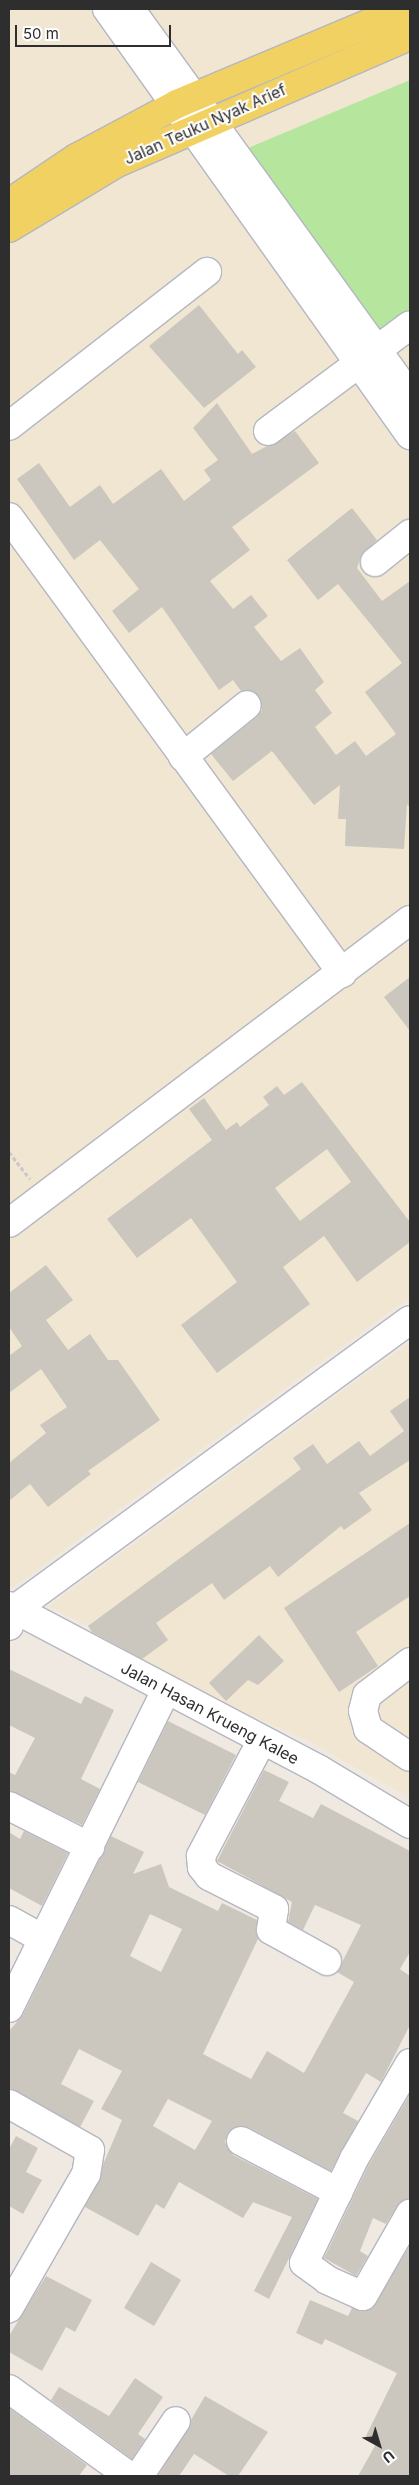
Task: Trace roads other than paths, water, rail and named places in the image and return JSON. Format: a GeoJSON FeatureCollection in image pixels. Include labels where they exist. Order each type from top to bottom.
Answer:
{"type":"FeatureCollection","features":[{"type":"Feature","properties":{"kind":"main road","name":"Jalan Teuku Nyak Arief"},"geometry":{"type":"LineString","coordinates":[[9,203],[76,158],[187,100],[403,9]]}},
{"type":"Feature","properties":{"kind":"main road","name":"Jalan Teuku Nyak Arief"},"geometry":{"type":"LineString","coordinates":[[9,228],[115,164],[203,123],[410,36]]}},
{"type":"Feature","properties":{"kind":"street"},"geometry":{"type":"LineString","coordinates":[[108,9],[187,100]]}},
{"type":"Feature","properties":{"kind":"street"},"geometry":{"type":"LineString","coordinates":[[130,9],[187,100],[369,357],[410,435]]}},
{"type":"Feature","properties":{"kind":"street"},"geometry":{"type":"LineString","coordinates":[[9,426],[207,272]]}},
{"type":"Feature","properties":{"kind":"street"},"geometry":{"type":"LineString","coordinates":[[268,430],[410,326]]}},
{"type":"Feature","properties":{"kind":"street"},"geometry":{"type":"LineString","coordinates":[[369,357],[410,396]]}},
{"type":"Feature","properties":{"kind":"street"},"geometry":{"type":"LineString","coordinates":[[9,517],[342,973]]}},
{"type":"Feature","properties":{"kind":"street"},"geometry":{"type":"LineString","coordinates":[[375,562],[410,534]]}},
{"type":"Feature","properties":{"kind":"street"},"geometry":{"type":"LineString","coordinates":[[183,757],[247,705]]}},
{"type":"Feature","properties":{"kind":"street"},"geometry":{"type":"LineString","coordinates":[[9,1223],[44,1199],[410,920]]}},
{"type":"Feature","properties":{"kind":"street"},"geometry":{"type":"LineString","coordinates":[[11,1614],[410,1320]]}},
{"type":"Feature","properties":{"kind":"street","name":"Jalan Hasan Krueng Kalee"},"geometry":{"type":"LineString","coordinates":[[11,1614],[166,1690],[410,1824]]}},
{"type":"Feature","properties":{"kind":"street"},"geometry":{"type":"LineString","coordinates":[[410,1662],[367,1694],[362,1711],[368,1729],[410,1758]]}},
{"type":"Feature","properties":{"kind":"street"},"geometry":{"type":"LineString","coordinates":[[9,2008],[166,1690]]}},
{"type":"Feature","properties":{"kind":"street"},"geometry":{"type":"LineString","coordinates":[[261,1742],[201,1856],[202,1867],[209,1876],[274,1908],[272,1930],[327,1961]]}},
{"type":"Feature","properties":{"kind":"street"},"geometry":{"type":"LineString","coordinates":[[9,1806],[90,1847]]}},
{"type":"Feature","properties":{"kind":"street"},"geometry":{"type":"LineString","coordinates":[[9,1920],[43,1939]]}},
{"type":"Feature","properties":{"kind":"street"},"geometry":{"type":"LineString","coordinates":[[410,2062],[338,2192],[304,2263],[354,2293],[363,2296],[410,2214]]}},
{"type":"Feature","properties":{"kind":"street"},"geometry":{"type":"LineString","coordinates":[[9,2104],[90,2150],[86,2174],[9,2308]]}},
{"type":"Feature","properties":{"kind":"street"},"geometry":{"type":"LineString","coordinates":[[241,2141],[338,2192]]}},
{"type":"Feature","properties":{"kind":"street"},"geometry":{"type":"LineString","coordinates":[[9,2390],[129,2476]]}},
{"type":"Feature","properties":{"kind":"street"},"geometry":{"type":"LineString","coordinates":[[139,2476],[176,2421]]}}]}
